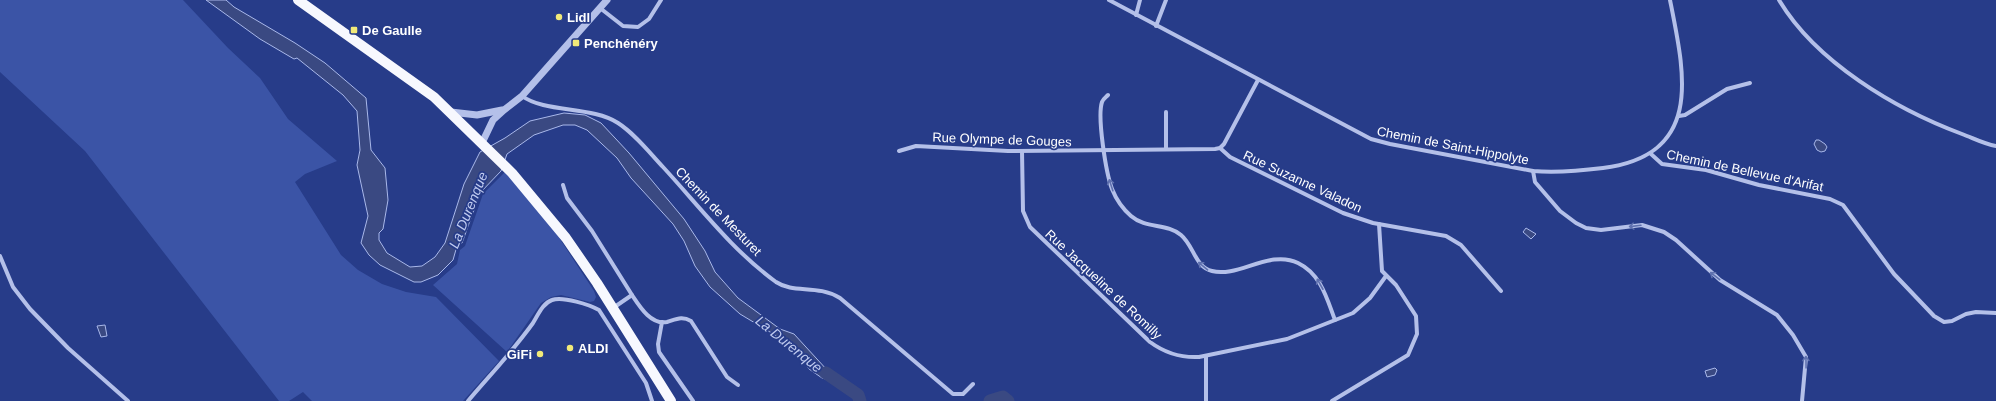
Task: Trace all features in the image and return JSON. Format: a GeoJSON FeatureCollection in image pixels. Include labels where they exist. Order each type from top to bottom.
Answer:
{"type":"FeatureCollection","features":[{"type":"Feature","properties":{"kind":"main road"},"geometry":{"type":"LineString","coordinates":[[298,0],[416,84],[451,112],[512,173],[566,238],[613,308],[672,401]]}},
{"type":"Feature","properties":{"kind":"street"},"geometry":{"type":"LineString","coordinates":[[484,145],[489,126],[504,110],[522,96],[607,0]]}},
{"type":"Feature","properties":{"kind":"street"},"geometry":{"type":"LineString","coordinates":[[600,8],[623,26],[638,27],[649,18],[661,0]]}},
{"type":"Feature","properties":{"kind":"street","name":"Chemin de Saint-Hippolyte"},"geometry":{"type":"LineString","coordinates":[[1109,0],[1359,134],[1377,141],[1533,171],[1564,173],[1599,169],[1632,162],[1651,154]]}},
{"type":"Feature","properties":{"kind":"street"},"geometry":{"type":"LineString","coordinates":[[1136,15],[1140,0]]}},
{"type":"Feature","properties":{"kind":"street"},"geometry":{"type":"LineString","coordinates":[[1156,26],[1166,0]]}},
{"type":"Feature","properties":{"kind":"street"},"geometry":{"type":"LineString","coordinates":[[1651,154],[1667,138],[1679,116],[1681,100],[1682,68],[1670,0]]}},
{"type":"Feature","properties":{"kind":"street"},"geometry":{"type":"LineString","coordinates":[[1779,0],[1790,19],[1806,35],[1846,71],[1892,102],[1940,126],[1996,146]]}},
{"type":"Feature","properties":{"kind":"street"},"geometry":{"type":"LineString","coordinates":[[1220,148],[1258,80]]}},
{"type":"Feature","properties":{"kind":"street"},"geometry":{"type":"LineString","coordinates":[[1679,116],[1685,116],[1731,87],[1750,83]]}},
{"type":"Feature","properties":{"kind":"street"},"geometry":{"type":"LineString","coordinates":[[1108,95],[1104,98],[1102,106],[1104,150],[1112,190],[1121,205],[1132,217],[1144,223],[1174,230],[1185,239],[1200,264],[1213,272],[1223,272],[1276,260],[1290,260],[1300,264],[1312,272],[1319,281],[1335,320]]}},
{"type":"Feature","properties":{"kind":"street","name":"Chemin de Mesturet"},"geometry":{"type":"LineString","coordinates":[[522,96],[534,102],[586,112],[618,123],[639,141],[738,248],[776,282],[789,287],[821,290],[840,298],[953,394],[963,394],[973,384]]}},
{"type":"Feature","properties":{"kind":"street"},"geometry":{"type":"LineString","coordinates":[[451,112],[477,115],[504,110]]}},
{"type":"Feature","properties":{"kind":"street"},"geometry":{"type":"LineString","coordinates":[[1166,112],[1166,149]]}},
{"type":"Feature","properties":{"kind":"street","name":"Rue Olympe de Gouges"},"geometry":{"type":"LineString","coordinates":[[899,150],[916,146],[1022,151],[1220,148]]}},
{"type":"Feature","properties":{"kind":"street","name":"Rue Suzanne Valadon"},"geometry":{"type":"LineString","coordinates":[[1220,148],[1230,157],[1343,213],[1379,224],[1446,236],[1461,245],[1501,291]]}},
{"type":"Feature","properties":{"kind":"street","name":"Rue Jacqueline de Romilly"},"geometry":{"type":"LineString","coordinates":[[1022,151],[1023,211],[1026,221],[1034,232],[1157,347],[1178,356],[1206,356],[1287,339],[1354,313],[1370,298],[1386,276]]}},
{"type":"Feature","properties":{"kind":"street","name":"Chemin de Bellevue d'Arifat"},"geometry":{"type":"LineString","coordinates":[[1651,154],[1662,164],[1706,170],[1759,185],[1830,198],[1843,205],[1894,274],[1934,316],[1944,322],[1952,321],[1966,314],[1976,312],[1996,313]]}},
{"type":"Feature","properties":{"kind":"street"},"geometry":{"type":"LineString","coordinates":[[1533,171],[1535,182],[1556,207],[1576,223],[1586,228],[1601,230],[1642,225],[1664,232],[1676,240],[1720,280],[1777,314],[1793,335],[1806,357],[1802,401]]}},
{"type":"Feature","properties":{"kind":"street"},"geometry":{"type":"LineString","coordinates":[[563,185],[567,198],[592,231],[632,295],[646,314],[662,322],[680,318],[691,321],[727,377],[738,385]]}},
{"type":"Feature","properties":{"kind":"street"},"geometry":{"type":"LineString","coordinates":[[1332,401],[1408,355],[1417,334],[1416,316],[1396,285],[1382,272],[1378,242],[1379,224]]}},
{"type":"Feature","properties":{"kind":"street"},"geometry":{"type":"LineString","coordinates":[[0,256],[14,287],[30,309],[68,348],[128,401]]}},
{"type":"Feature","properties":{"kind":"street"},"geometry":{"type":"LineString","coordinates":[[613,308],[632,295]]}},
{"type":"Feature","properties":{"kind":"street"},"geometry":{"type":"LineString","coordinates":[[468,401],[520,340],[544,307],[550,301],[557,298],[592,306],[599,310],[646,383],[652,401]]}},
{"type":"Feature","properties":{"kind":"street"},"geometry":{"type":"LineString","coordinates":[[662,322],[658,344],[660,352],[693,401]]}},
{"type":"Feature","properties":{"kind":"street"},"geometry":{"type":"LineString","coordinates":[[1206,356],[1206,401]]}},
{"type":"Feature","properties":{"kind":"shaded area"},"geometry":{"type":"Polygon","coordinates":[[[0,0],[183,0],[228,48],[260,78],[288,119],[337,161],[305,174],[295,182],[341,255],[358,270],[382,284],[406,292],[436,297],[499,361],[463,401],[312,401],[303,392],[289,401],[279,401],[85,151],[0,72],[0,0]]]}},
{"type":"Feature","properties":{"kind":"shaded area"},"geometry":{"type":"Polygon","coordinates":[[[505,172],[556,233],[594,291],[596,297],[594,301],[590,302],[561,295],[551,297],[541,303],[507,352],[433,285],[457,264],[460,250],[465,246],[483,194],[505,172]]]}},
{"type":"Feature","properties":{"kind":"water"},"geometry":{"type":"Polygon","coordinates":[[[206,0],[226,0],[234,7],[295,43],[325,63],[366,98],[371,150],[385,168],[388,200],[383,229],[379,233],[379,240],[387,253],[410,267],[422,266],[435,257],[445,243],[464,184],[480,152],[505,138],[530,121],[564,113],[585,115],[601,123],[629,153],[684,219],[705,251],[715,272],[738,298],[780,329],[794,334],[828,371],[845,385],[822,378],[809,369],[802,358],[775,335],[740,314],[710,287],[695,266],[684,241],[673,224],[631,178],[617,158],[587,130],[575,125],[563,125],[534,135],[507,154],[501,171],[480,193],[462,243],[457,246],[453,260],[438,275],[421,282],[414,282],[380,265],[369,255],[361,243],[368,216],[357,165],[360,150],[357,111],[343,95],[297,58],[294,59],[260,39],[206,0]]]}},
{"type":"Feature","properties":{"kind":"water"},"geometry":{"type":"Polygon","coordinates":[[[1816,140],[1819,140],[1825,144],[1827,147],[1825,151],[1821,152],[1817,150],[1814,144],[1816,140]]]}},
{"type":"Feature","properties":{"kind":"water"},"geometry":{"type":"Polygon","coordinates":[[[1526,228],[1536,234],[1531,239],[1523,232],[1526,228]]]}},
{"type":"Feature","properties":{"kind":"water"},"geometry":{"type":"Polygon","coordinates":[[[105,325],[107,336],[101,337],[97,326],[105,325]]]}},
{"type":"Feature","properties":{"kind":"water"},"geometry":{"type":"Polygon","coordinates":[[[1715,368],[1717,370],[1715,375],[1707,377],[1705,371],[1715,368]]]}},
{"type":"Feature","properties":{"kind":"waterway","name":"La Durenque"},"geometry":{"type":"LineString","coordinates":[[826,373],[858,395],[860,401]]}},
{"type":"Feature","properties":{"kind":"waterway","name":"La Durenque"},"geometry":{"type":"LineString","coordinates":[[990,401],[1003,397],[1008,401]]}},
{"type":"Feature","properties":{"kind":"place","name":"Lidl"},"geometry":{"type":"Point","coordinates":[559,17]}},
{"type":"Feature","properties":{"kind":"place","name":"De Gaulle"},"geometry":{"type":"Point","coordinates":[354,30]}},
{"type":"Feature","properties":{"kind":"place","name":"Penchénéry"},"geometry":{"type":"Point","coordinates":[576,43]}},
{"type":"Feature","properties":{"kind":"place","name":"ALDI"},"geometry":{"type":"Point","coordinates":[570,348]}},
{"type":"Feature","properties":{"kind":"place","name":"GiFi"},"geometry":{"type":"Point","coordinates":[540,354]}}]}
